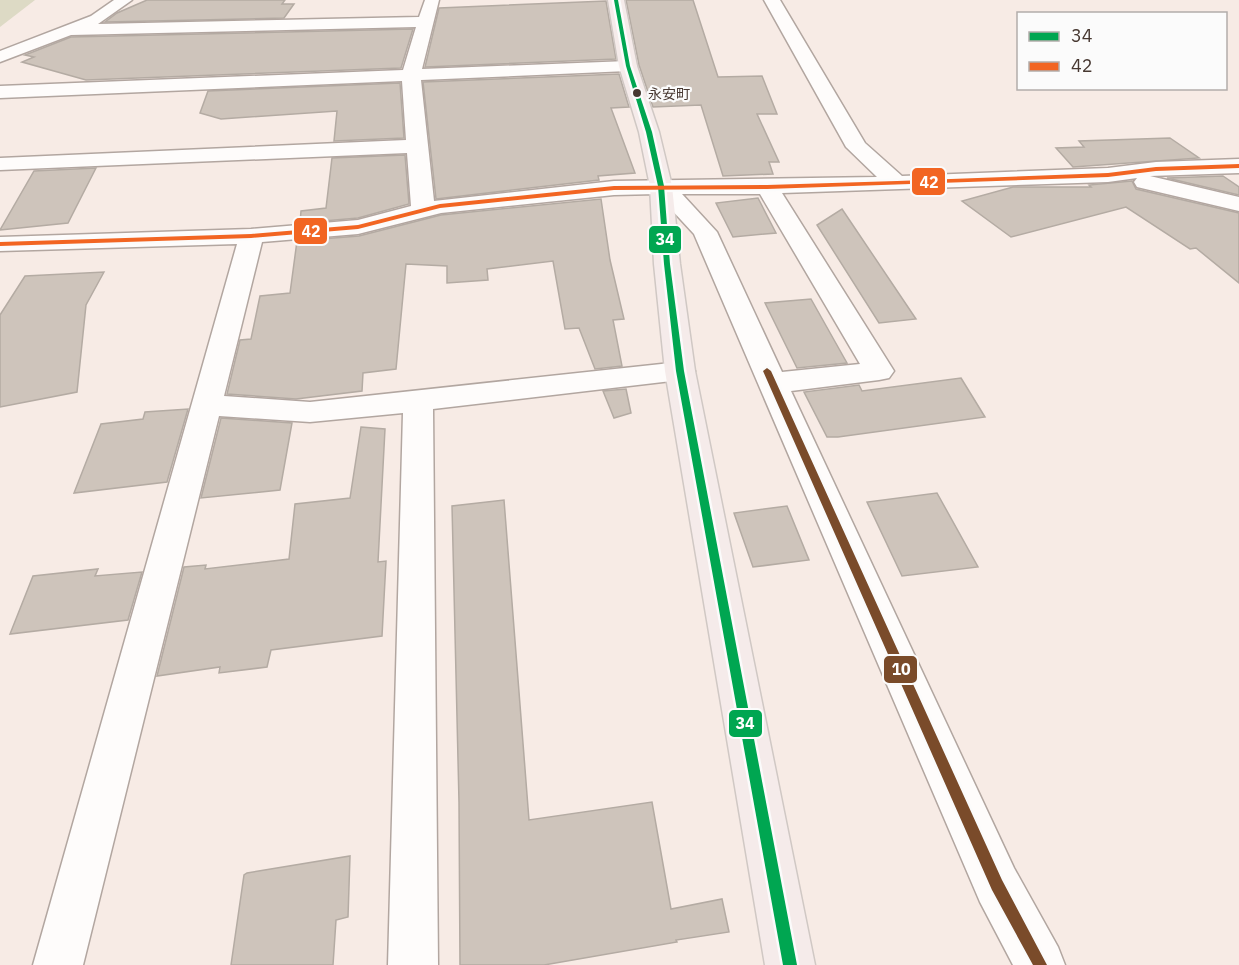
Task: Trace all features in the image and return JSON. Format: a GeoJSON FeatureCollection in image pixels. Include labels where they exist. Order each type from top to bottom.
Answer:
{"type":"FeatureCollection","features":[{"type":"Feature","properties":{"kind":"main road"},"geometry":{"type":"LineString","coordinates":[[616,0],[628,66],[649,132],[661,186],[667,264],[680,371],[790,965]]}},
{"type":"Feature","properties":{"kind":"street"},"geometry":{"type":"LineString","coordinates":[[0,57],[97,19],[124,0]]}},
{"type":"Feature","properties":{"kind":"street"},"geometry":{"type":"LineString","coordinates":[[423,211],[411,75],[432,0]]}},
{"type":"Feature","properties":{"kind":"street"},"geometry":{"type":"LineString","coordinates":[[772,0],[857,147],[897,183]]}},
{"type":"Feature","properties":{"kind":"street"},"geometry":{"type":"LineString","coordinates":[[68,30],[427,22]]}},
{"type":"Feature","properties":{"kind":"street"},"geometry":{"type":"LineString","coordinates":[[0,91],[628,66]]}},
{"type":"Feature","properties":{"kind":"street"},"geometry":{"type":"LineString","coordinates":[[0,164],[417,146]]}},
{"type":"Feature","properties":{"kind":"street"},"geometry":{"type":"LineString","coordinates":[[0,244],[251,236],[358,227],[440,206],[579,191],[661,186],[767,187],[897,183],[1108,175],[1155,169],[1239,166]]}},
{"type":"Feature","properties":{"kind":"street"},"geometry":{"type":"LineString","coordinates":[[1108,175],[1187,190],[1239,204]]}},
{"type":"Feature","properties":{"kind":"street"},"geometry":{"type":"LineString","coordinates":[[661,186],[705,232],[997,885],[1040,965]]}},
{"type":"Feature","properties":{"kind":"street"},"geometry":{"type":"LineString","coordinates":[[767,187],[879,371],[772,383]]}},
{"type":"Feature","properties":{"kind":"street"},"geometry":{"type":"LineString","coordinates":[[58,965],[251,236]]}},
{"type":"Feature","properties":{"kind":"street"},"geometry":{"type":"LineString","coordinates":[[206,405],[310,412],[680,371]]}},
{"type":"Feature","properties":{"kind":"street"},"geometry":{"type":"LineString","coordinates":[[413,965],[418,401]]}},
{"type":"Feature","properties":{"kind":"shaded area"},"geometry":{"type":"Polygon","coordinates":[[[0,0],[35,0],[0,27],[0,0]]]}},
{"type":"Feature","properties":{"kind":"building"},"geometry":{"type":"Polygon","coordinates":[[[147,0],[285,0],[282,4],[294,4],[284,18],[105,22],[117,13],[147,0]]]}},
{"type":"Feature","properties":{"kind":"building"},"geometry":{"type":"Polygon","coordinates":[[[626,0],[693,0],[718,77],[762,76],[777,114],[757,114],[779,162],[769,162],[773,174],[723,176],[701,105],[653,107],[639,65],[626,0]]]}},
{"type":"Feature","properties":{"kind":"building"},"geometry":{"type":"Polygon","coordinates":[[[606,1],[616,59],[425,67],[439,8],[606,1]]]}},
{"type":"Feature","properties":{"kind":"building"},"geometry":{"type":"Polygon","coordinates":[[[413,29],[401,68],[86,80],[22,62],[34,57],[25,55],[71,37],[413,29]]]}},
{"type":"Feature","properties":{"kind":"building"},"geometry":{"type":"Polygon","coordinates":[[[619,74],[629,107],[611,108],[635,173],[598,176],[599,180],[436,199],[423,82],[619,74]]]}},
{"type":"Feature","properties":{"kind":"building"},"geometry":{"type":"Polygon","coordinates":[[[400,83],[404,138],[334,141],[337,111],[221,119],[200,113],[208,91],[400,83]]]}},
{"type":"Feature","properties":{"kind":"building"},"geometry":{"type":"Polygon","coordinates":[[[1170,138],[1199,158],[1073,167],[1056,148],[1084,147],[1079,141],[1170,138]]]}},
{"type":"Feature","properties":{"kind":"building"},"geometry":{"type":"Polygon","coordinates":[[[405,155],[409,204],[358,218],[300,223],[301,211],[326,208],[332,158],[405,155]]]}},
{"type":"Feature","properties":{"kind":"building"},"geometry":{"type":"Polygon","coordinates":[[[96,168],[68,223],[0,230],[34,171],[96,168]]]}},
{"type":"Feature","properties":{"kind":"building"},"geometry":{"type":"Polygon","coordinates":[[[1223,176],[1239,187],[1239,195],[1167,178],[1223,176]]]}},
{"type":"Feature","properties":{"kind":"building"},"geometry":{"type":"Polygon","coordinates":[[[1132,181],[1136,189],[1239,213],[1239,283],[1196,248],[1190,249],[1126,207],[1011,237],[962,201],[1013,187],[1091,187],[1089,185],[1132,181]]]}},
{"type":"Feature","properties":{"kind":"building"},"geometry":{"type":"Polygon","coordinates":[[[758,198],[776,233],[733,237],[716,203],[758,198]]]}},
{"type":"Feature","properties":{"kind":"building"},"geometry":{"type":"Polygon","coordinates":[[[601,199],[610,260],[624,319],[613,320],[622,366],[595,369],[579,328],[565,329],[553,261],[487,269],[488,280],[447,283],[447,266],[406,264],[396,369],[363,373],[362,391],[296,399],[227,394],[240,340],[251,339],[260,296],[290,293],[297,241],[359,236],[441,215],[601,199]]]}},
{"type":"Feature","properties":{"kind":"building"},"geometry":{"type":"Polygon","coordinates":[[[842,209],[916,319],[879,323],[817,225],[842,209]]]}},
{"type":"Feature","properties":{"kind":"building"},"geometry":{"type":"Polygon","coordinates":[[[104,272],[86,305],[77,392],[0,407],[0,315],[25,276],[104,272]]]}},
{"type":"Feature","properties":{"kind":"building"},"geometry":{"type":"Polygon","coordinates":[[[811,299],[847,363],[797,368],[765,303],[811,299]]]}},
{"type":"Feature","properties":{"kind":"building"},"geometry":{"type":"Polygon","coordinates":[[[961,378],[985,417],[838,437],[827,437],[804,392],[859,385],[862,391],[961,378]]]}},
{"type":"Feature","properties":{"kind":"building"},"geometry":{"type":"Polygon","coordinates":[[[626,389],[631,413],[614,418],[603,391],[626,389]]]}},
{"type":"Feature","properties":{"kind":"building"},"geometry":{"type":"Polygon","coordinates":[[[188,409],[167,482],[74,493],[101,424],[143,419],[145,412],[188,409]]]}},
{"type":"Feature","properties":{"kind":"building"},"geometry":{"type":"Polygon","coordinates":[[[221,418],[292,423],[280,490],[201,498],[221,418]]]}},
{"type":"Feature","properties":{"kind":"building"},"geometry":{"type":"Polygon","coordinates":[[[361,427],[385,429],[378,562],[386,561],[382,636],[271,650],[267,667],[219,673],[220,667],[157,676],[184,567],[206,565],[205,569],[289,559],[295,504],[350,498],[361,427]]]}},
{"type":"Feature","properties":{"kind":"building"},"geometry":{"type":"Polygon","coordinates":[[[937,493],[978,567],[902,576],[867,502],[937,493]]]}},
{"type":"Feature","properties":{"kind":"building"},"geometry":{"type":"Polygon","coordinates":[[[504,500],[529,820],[652,802],[671,909],[722,899],[729,932],[544,965],[460,965],[459,802],[452,506],[504,500]]]}},
{"type":"Feature","properties":{"kind":"building"},"geometry":{"type":"Polygon","coordinates":[[[787,506],[809,560],[753,567],[734,513],[787,506]]]}},
{"type":"Feature","properties":{"kind":"building"},"geometry":{"type":"Polygon","coordinates":[[[98,569],[95,576],[142,572],[128,620],[10,634],[33,576],[98,569]]]}},
{"type":"Feature","properties":{"kind":"building"},"geometry":{"type":"Polygon","coordinates":[[[350,856],[348,917],[336,920],[333,965],[231,965],[244,875],[350,856]]]}},
{"type":"Feature","properties":{"kind":"transit line","name":"34"},"geometry":{"type":"LineString","coordinates":[[616,0],[628,66],[649,132],[661,186],[667,264],[680,371],[790,965]]}},
{"type":"Feature","properties":{"kind":"transit line","name":"42"},"geometry":{"type":"LineString","coordinates":[[0,244],[251,236],[358,227],[440,206],[614,188],[897,183],[1108,175],[1156,169],[1239,166]]}},
{"type":"Feature","properties":{"kind":"transit line","name":"10"},"geometry":{"type":"LineString","coordinates":[[767,371],[997,885],[1040,965]]}},
{"type":"Feature","properties":{"kind":"place","name":"永安町"},"geometry":{"type":"Point","coordinates":[637,93]}}]}
